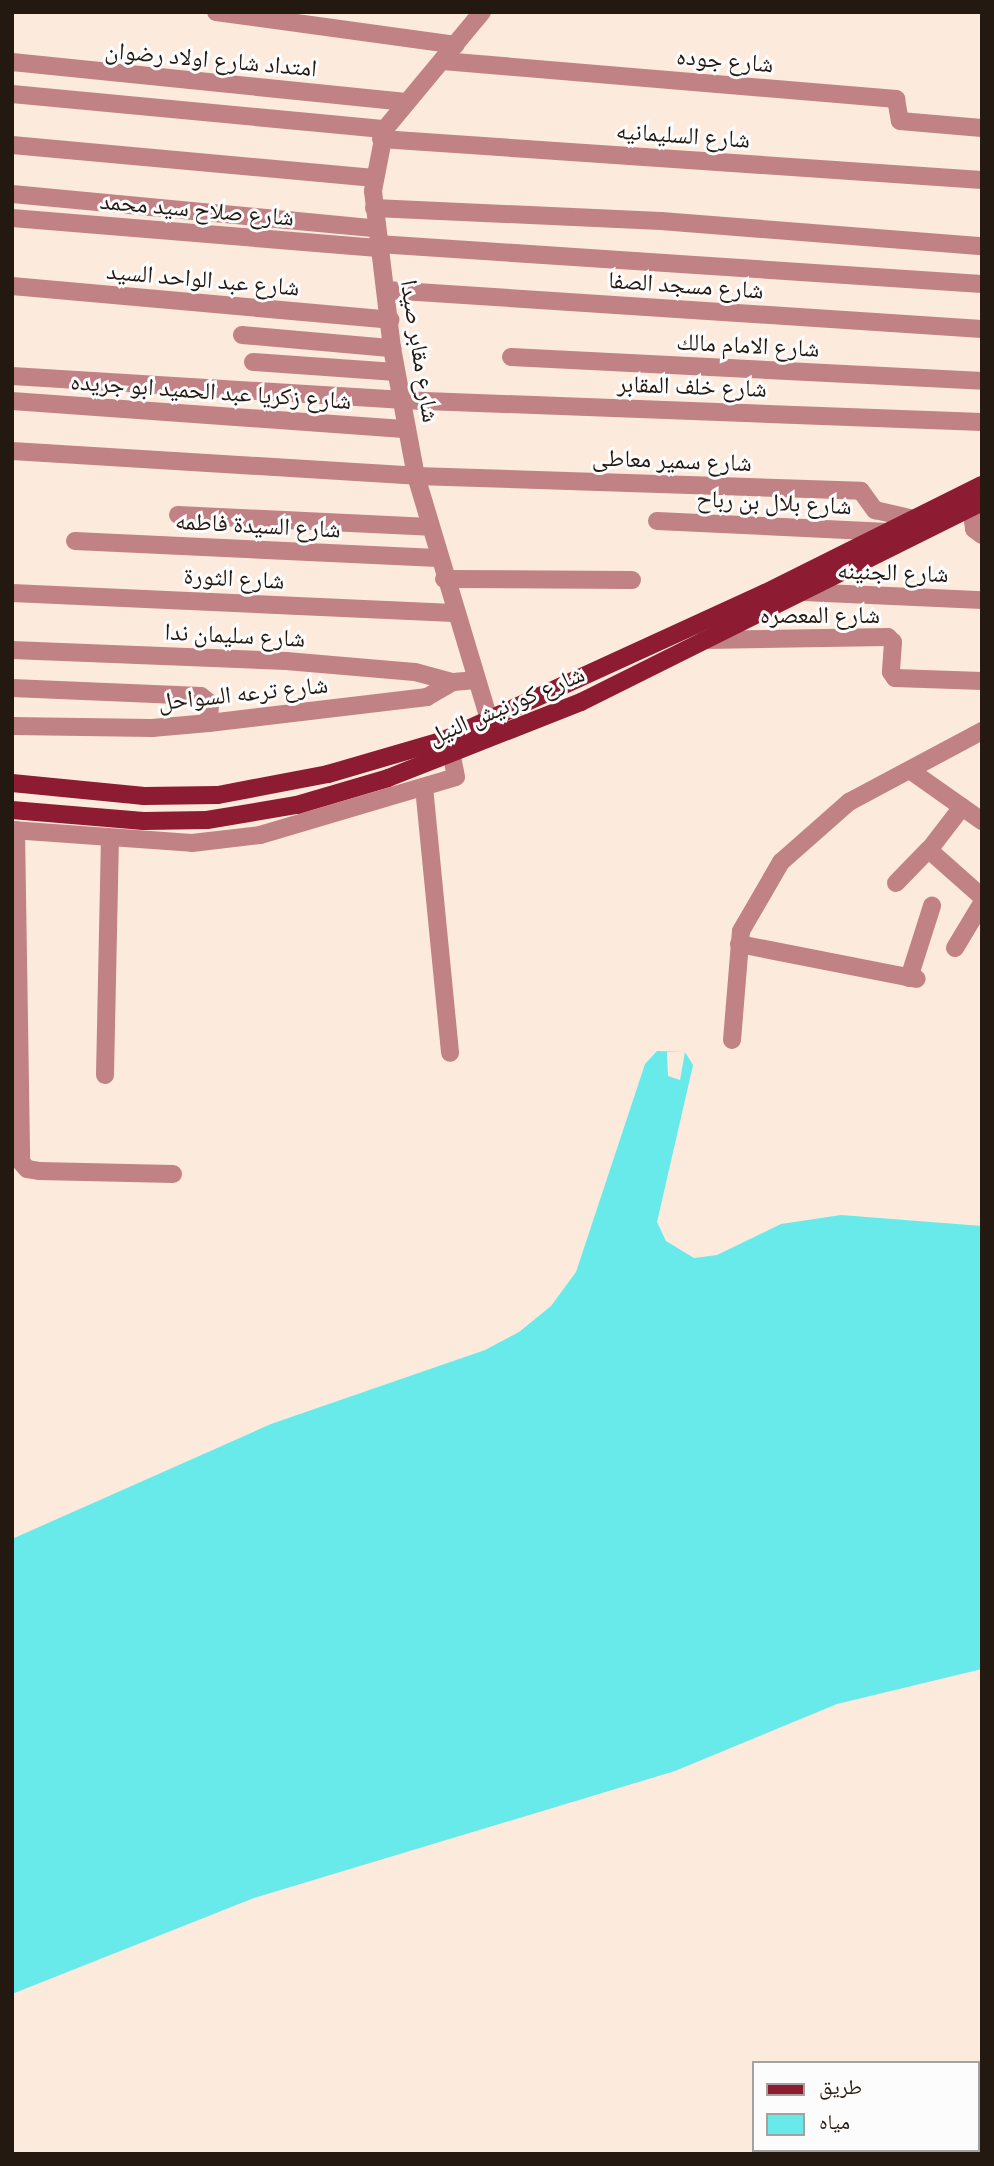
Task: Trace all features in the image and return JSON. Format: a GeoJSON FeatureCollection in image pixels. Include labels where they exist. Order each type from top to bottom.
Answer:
{"type":"FeatureCollection","features":[{"type":"Feature","properties":{"kind":"main road","name":"شارع كورنيش النيل"},"geometry":{"type":"LineString","coordinates":[[12,783],[181,797],[290,783],[444,740],[490,722],[982,485]]}},
{"type":"Feature","properties":{"kind":"main road","name":"شارع كورنيش النيل"},"geometry":{"type":"LineString","coordinates":[[12,810],[176,821],[297,805],[452,756],[561,712],[976,504]]}},
{"type":"Feature","properties":{"kind":"main road"},"geometry":{"type":"LineString","coordinates":[[290,783],[297,805]]}},
{"type":"Feature","properties":{"kind":"street"},"geometry":{"type":"LineString","coordinates":[[216,12],[456,45]]}},
{"type":"Feature","properties":{"kind":"street","name":"شارع مقابر صيدا"},"geometry":{"type":"LineString","coordinates":[[482,12],[406,102],[383,134],[374,178],[374,208],[400,400],[416,476],[474,680],[490,722]]}},
{"type":"Feature","properties":{"kind":"street","name":"شارع جوده"},"geometry":{"type":"LineString","coordinates":[[443,61],[896,99],[900,121],[982,128]]}},
{"type":"Feature","properties":{"kind":"street","name":"امتداد شارع اولاد رضوان"},"geometry":{"type":"LineString","coordinates":[[12,62],[406,102]]}},
{"type":"Feature","properties":{"kind":"street","name":"شارع السليمانيه"},"geometry":{"type":"LineString","coordinates":[[12,94],[383,134],[982,180]]}},
{"type":"Feature","properties":{"kind":"street"},"geometry":{"type":"LineString","coordinates":[[12,145],[374,178]]}},
{"type":"Feature","properties":{"kind":"street"},"geometry":{"type":"LineString","coordinates":[[12,194],[377,240],[982,284]]}},
{"type":"Feature","properties":{"kind":"street"},"geometry":{"type":"LineString","coordinates":[[374,208],[661,221],[982,246]]}},
{"type":"Feature","properties":{"kind":"street","name":"شارع صلاح سيد محمد"},"geometry":{"type":"LineString","coordinates":[[12,218],[377,240]]}},
{"type":"Feature","properties":{"kind":"street","name":"شارع عبد الواحد السيد"},"geometry":{"type":"LineString","coordinates":[[12,286],[390,320]]}},
{"type":"Feature","properties":{"kind":"street","name":"شارع مسجد الصفا"},"geometry":{"type":"LineString","coordinates":[[386,289],[982,329]]}},
{"type":"Feature","properties":{"kind":"street"},"geometry":{"type":"LineString","coordinates":[[242,335],[392,348]]}},
{"type":"Feature","properties":{"kind":"street","name":"شارع الامام مالك"},"geometry":{"type":"LineString","coordinates":[[511,357],[982,381]]}},
{"type":"Feature","properties":{"kind":"street"},"geometry":{"type":"LineString","coordinates":[[253,362],[396,372]]}},
{"type":"Feature","properties":{"kind":"street","name":"شارع خلف المقابر"},"geometry":{"type":"LineString","coordinates":[[12,376],[400,400],[982,422]]}},
{"type":"Feature","properties":{"kind":"street","name":"شارع زكريا عبد الحميد ابو جريده"},"geometry":{"type":"LineString","coordinates":[[12,401],[407,429]]}},
{"type":"Feature","properties":{"kind":"street"},"geometry":{"type":"LineString","coordinates":[[12,452],[416,476]]}},
{"type":"Feature","properties":{"kind":"street","name":"شارع سمير معاطى"},"geometry":{"type":"LineString","coordinates":[[416,476],[861,491],[875,510],[914,519]]}},
{"type":"Feature","properties":{"kind":"street"},"geometry":{"type":"LineString","coordinates":[[976,504],[974,529],[982,535]]}},
{"type":"Feature","properties":{"kind":"street"},"geometry":{"type":"LineString","coordinates":[[178,515],[430,527]]}},
{"type":"Feature","properties":{"kind":"street","name":"شارع بلال بن رباح"},"geometry":{"type":"LineString","coordinates":[[657,521],[889,532]]}},
{"type":"Feature","properties":{"kind":"street","name":"شارع السيدة فاطمه"},"geometry":{"type":"LineString","coordinates":[[75,541],[438,558]]}},
{"type":"Feature","properties":{"kind":"street"},"geometry":{"type":"LineString","coordinates":[[444,579],[632,580]]}},
{"type":"Feature","properties":{"kind":"street","name":"شارع الجنينه"},"geometry":{"type":"LineString","coordinates":[[803,592],[982,600]]}},
{"type":"Feature","properties":{"kind":"street","name":"شارع الثورة"},"geometry":{"type":"LineString","coordinates":[[12,593],[454,613]]}},
{"type":"Feature","properties":{"kind":"street","name":"شارع المعصره"},"geometry":{"type":"LineString","coordinates":[[704,640],[888,637],[893,642],[891,672],[895,678],[982,681]]}},
{"type":"Feature","properties":{"kind":"street","name":"شارع سليمان ندا"},"geometry":{"type":"LineString","coordinates":[[12,650],[286,661],[415,672],[453,682]]}},
{"type":"Feature","properties":{"kind":"street","name":"شارع ترعه السواحل"},"geometry":{"type":"LineString","coordinates":[[12,726],[152,728],[209,723],[427,697],[453,682],[474,680]]}},
{"type":"Feature","properties":{"kind":"street"},"geometry":{"type":"LineString","coordinates":[[12,688],[201,696],[210,703],[209,723]]}},
{"type":"Feature","properties":{"kind":"street"},"geometry":{"type":"LineString","coordinates":[[732,1040],[740,944],[747,914],[801,840],[849,802],[982,731]]}},
{"type":"Feature","properties":{"kind":"street"},"geometry":{"type":"LineString","coordinates":[[173,1174],[39,1171],[27,1169],[21,1162],[14,830],[192,843],[260,835],[456,777],[452,756]]}},
{"type":"Feature","properties":{"kind":"street"},"geometry":{"type":"LineString","coordinates":[[903,774],[982,821]]}},
{"type":"Feature","properties":{"kind":"street"},"geometry":{"type":"LineString","coordinates":[[424,787],[450,1053]]}},
{"type":"Feature","properties":{"kind":"street"},"geometry":{"type":"LineString","coordinates":[[896,883],[929,849],[962,807]]}},
{"type":"Feature","properties":{"kind":"street"},"geometry":{"type":"LineString","coordinates":[[105,1075],[110,838]]}},
{"type":"Feature","properties":{"kind":"street"},"geometry":{"type":"LineString","coordinates":[[929,849],[982,897]]}},
{"type":"Feature","properties":{"kind":"street"},"geometry":{"type":"LineString","coordinates":[[955,948],[982,903]]}},
{"type":"Feature","properties":{"kind":"street"},"geometry":{"type":"LineString","coordinates":[[740,944],[913,979],[932,906]]}},
{"type":"Feature","properties":{"kind":"water"},"geometry":{"type":"Polygon","coordinates":[[[657,1051],[685,1052],[693,1065],[657,1222],[666,1241],[694,1258],[717,1255],[781,1224],[841,1215],[982,1226],[982,1669],[837,1704],[675,1771],[254,1898],[12,1994],[12,1539],[271,1424],[485,1350],[519,1332],[551,1306],[576,1272],[645,1064],[657,1051]]]}},
{"type":"Feature","properties":{"kind":"pier"},"geometry":{"type":"Polygon","coordinates":[[[667,1052],[685,1052],[680,1080],[668,1076],[667,1052]]]}}]}
